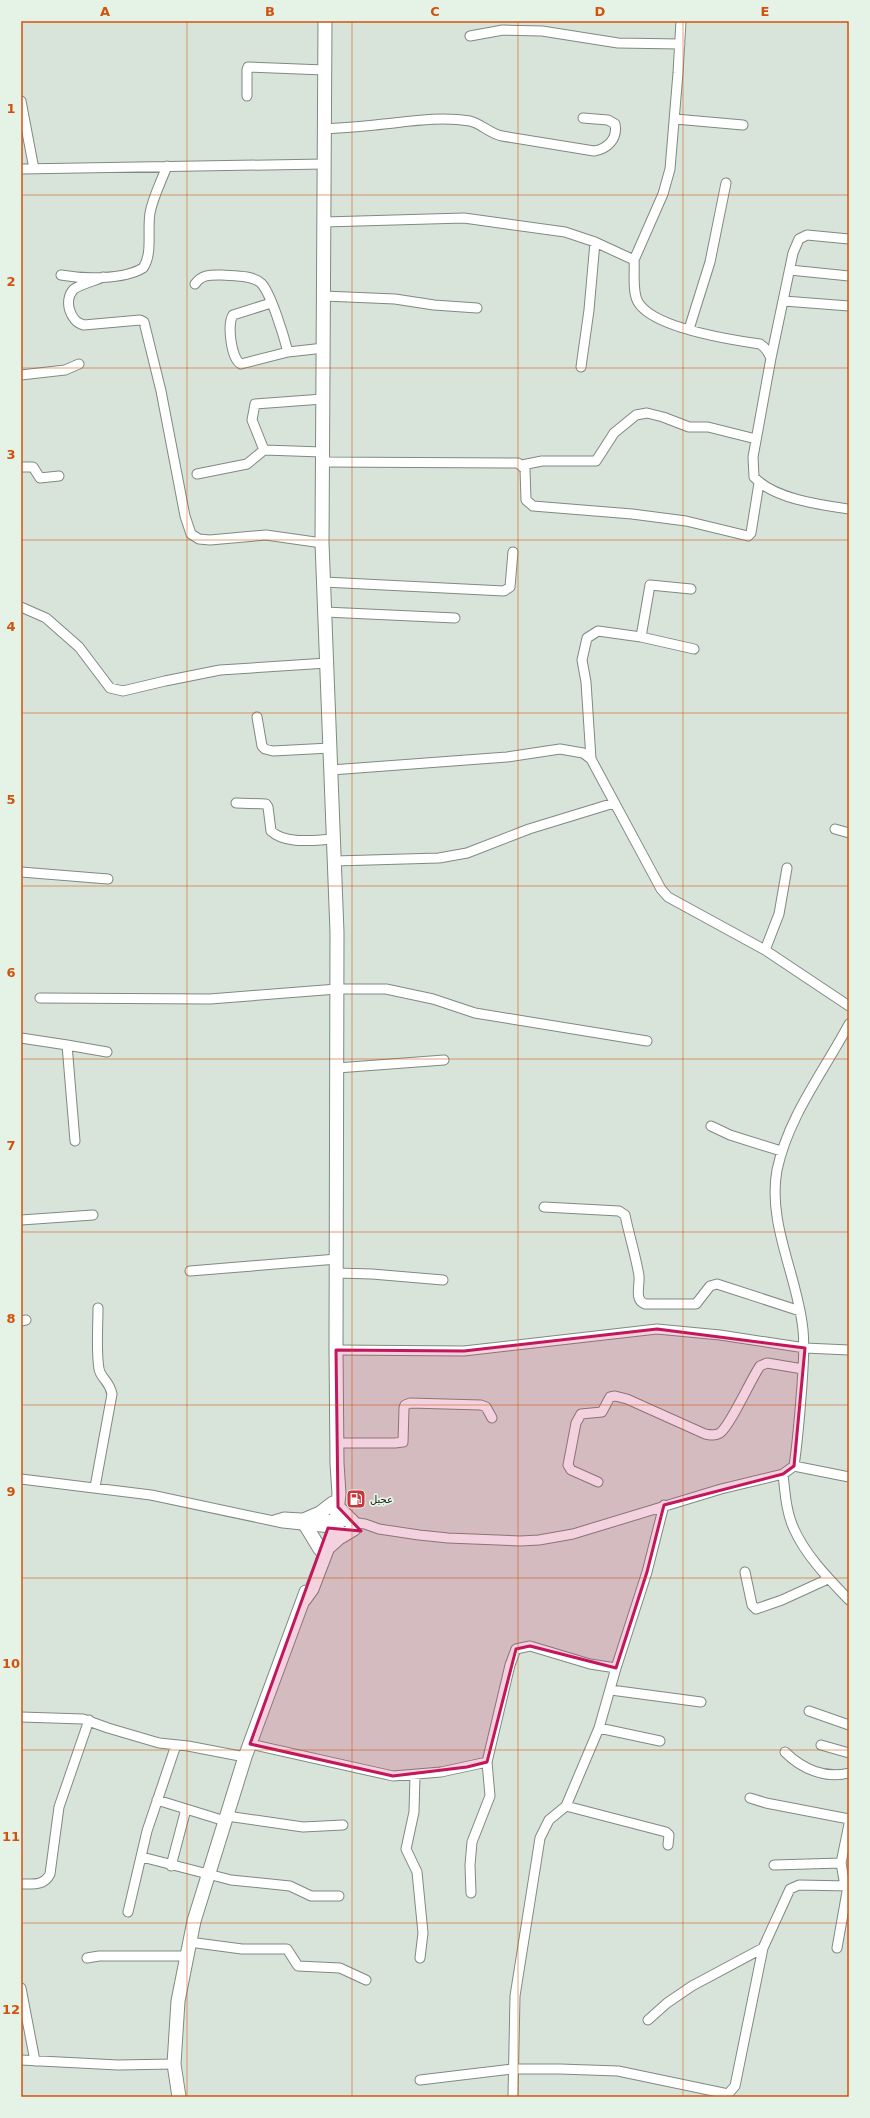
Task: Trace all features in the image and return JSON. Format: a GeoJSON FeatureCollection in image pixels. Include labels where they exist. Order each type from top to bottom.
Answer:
{"type":"FeatureCollection","features":[{"type":"Feature","properties":{"kind":"main road"},"geometry":{"type":"LineString","coordinates":[[178,2097],[174,2064],[178,2001],[189,1942],[245,1757],[304,1600],[312,1589],[332,1524],[336,1505],[338,1471],[336,1463],[337,989],[335,861],[322,543],[324,348],[323,129],[325,21]]}},
{"type":"Feature","properties":{"kind":"main road"},"geometry":{"type":"LineString","coordinates":[[325,1548],[306,1522],[336,1505]]}},
{"type":"Feature","properties":{"kind":"main road"},"geometry":{"type":"LineString","coordinates":[[325,1548],[353,1526],[336,1505]]}},
{"type":"Feature","properties":{"kind":"street"},"geometry":{"type":"LineString","coordinates":[[681,21],[675,119],[668,180],[634,260],[637,301],[643,308],[658,317],[689,330],[719,338],[760,344],[766,348],[771,358]]}},
{"type":"Feature","properties":{"kind":"street"},"geometry":{"type":"LineString","coordinates":[[470,36],[503,30],[542,31],[618,42],[680,44]]}},
{"type":"Feature","properties":{"kind":"street"},"geometry":{"type":"LineString","coordinates":[[247,96],[246,70],[248,67],[324,70]]}},
{"type":"Feature","properties":{"kind":"street"},"geometry":{"type":"LineString","coordinates":[[21,102],[34,169]]}},
{"type":"Feature","properties":{"kind":"street"},"geometry":{"type":"LineString","coordinates":[[323,129],[376,125],[417,119],[439,119],[470,121],[492,133],[502,136],[594,151],[608,146],[613,139],[616,129],[615,124],[608,120],[583,118]]}},
{"type":"Feature","properties":{"kind":"street"},"geometry":{"type":"LineString","coordinates":[[675,119],[742,125]]}},
{"type":"Feature","properties":{"kind":"street"},"geometry":{"type":"LineString","coordinates":[[21,169],[324,164]]}},
{"type":"Feature","properties":{"kind":"street"},"geometry":{"type":"LineString","coordinates":[[61,275],[82,278],[103,277],[140,270],[145,266],[147,259],[150,214],[155,196],[167,166]]}},
{"type":"Feature","properties":{"kind":"street"},"geometry":{"type":"LineString","coordinates":[[689,330],[710,262],[726,183]]}},
{"type":"Feature","properties":{"kind":"street"},"geometry":{"type":"LineString","coordinates":[[324,222],[464,218],[565,232],[595,242],[634,260]]}},
{"type":"Feature","properties":{"kind":"street"},"geometry":{"type":"LineString","coordinates":[[849,239],[807,235],[802,237],[796,244],[771,358],[756,439],[752,471],[754,477],[759,483],[770,490],[820,505],[849,509]]}},
{"type":"Feature","properties":{"kind":"street"},"geometry":{"type":"LineString","coordinates":[[581,367],[589,310],[595,242]]}},
{"type":"Feature","properties":{"kind":"street"},"geometry":{"type":"LineString","coordinates":[[790,270],[849,276]]}},
{"type":"Feature","properties":{"kind":"street"},"geometry":{"type":"LineString","coordinates":[[195,284],[198,279],[208,275],[238,276],[255,280],[265,288],[288,352]]}},
{"type":"Feature","properties":{"kind":"street"},"geometry":{"type":"LineString","coordinates":[[103,277],[75,289],[71,296],[70,308],[73,319],[77,324],[84,325],[140,320],[144,322],[162,391],[185,516],[191,534],[199,539],[210,540],[266,535],[322,543]]}},
{"type":"Feature","properties":{"kind":"street"},"geometry":{"type":"LineString","coordinates":[[324,296],[395,299],[434,305],[477,308]]}},
{"type":"Feature","properties":{"kind":"street"},"geometry":{"type":"LineString","coordinates":[[784,301],[849,306]]}},
{"type":"Feature","properties":{"kind":"street"},"geometry":{"type":"LineString","coordinates":[[271,303],[233,315],[230,320],[231,346],[237,361],[241,364],[288,352],[324,348]]}},
{"type":"Feature","properties":{"kind":"street"},"geometry":{"type":"LineString","coordinates":[[21,375],[65,370],[79,364]]}},
{"type":"Feature","properties":{"kind":"street"},"geometry":{"type":"LineString","coordinates":[[264,450],[252,420],[256,404],[323,399]]}},
{"type":"Feature","properties":{"kind":"street"},"geometry":{"type":"LineString","coordinates":[[197,474],[247,464],[264,450],[322,457],[513,462],[522,465],[542,461],[596,460],[614,433],[636,415],[647,413],[663,416],[689,427],[708,427],[756,439]]}},
{"type":"Feature","properties":{"kind":"street"},"geometry":{"type":"LineString","coordinates":[[522,465],[525,468],[526,500],[533,506],[632,514],[686,522],[748,536],[751,533],[759,483]]}},
{"type":"Feature","properties":{"kind":"street"},"geometry":{"type":"LineString","coordinates":[[21,467],[33,467],[40,478],[59,476]]}},
{"type":"Feature","properties":{"kind":"street"},"geometry":{"type":"LineString","coordinates":[[324,582],[504,591],[510,587],[513,552]]}},
{"type":"Feature","properties":{"kind":"street"},"geometry":{"type":"LineString","coordinates":[[642,637],[650,585],[691,589]]}},
{"type":"Feature","properties":{"kind":"street"},"geometry":{"type":"LineString","coordinates":[[21,607],[46,618],[79,647],[110,688],[117,691],[124,692],[165,681],[226,669],[326,663]]}},
{"type":"Feature","properties":{"kind":"street"},"geometry":{"type":"LineString","coordinates":[[325,612],[455,618]]}},
{"type":"Feature","properties":{"kind":"street"},"geometry":{"type":"LineString","coordinates":[[694,649],[642,637],[598,631],[587,638],[582,660],[586,682],[591,759],[661,889],[668,897],[764,950],[849,1006]]}},
{"type":"Feature","properties":{"kind":"street"},"geometry":{"type":"LineString","coordinates":[[257,717],[262,746],[265,749],[273,751],[330,748]]}},
{"type":"Feature","properties":{"kind":"street"},"geometry":{"type":"LineString","coordinates":[[331,770],[507,757],[560,749],[583,753],[591,759]]}},
{"type":"Feature","properties":{"kind":"street"},"geometry":{"type":"LineString","coordinates":[[236,803],[266,804],[268,807],[270,831],[285,839],[309,841],[333,839]]}},
{"type":"Feature","properties":{"kind":"street"},"geometry":{"type":"LineString","coordinates":[[335,861],[439,858],[467,853],[529,829],[614,803]]}},
{"type":"Feature","properties":{"kind":"street"},"geometry":{"type":"LineString","coordinates":[[835,829],[849,832]]}},
{"type":"Feature","properties":{"kind":"street"},"geometry":{"type":"LineString","coordinates":[[764,950],[778,914],[787,868]]}},
{"type":"Feature","properties":{"kind":"street"},"geometry":{"type":"LineString","coordinates":[[21,872],[108,879]]}},
{"type":"Feature","properties":{"kind":"street"},"geometry":{"type":"LineString","coordinates":[[40,998],[210,999],[337,989],[395,990],[433,999],[475,1013],[647,1041]]}},
{"type":"Feature","properties":{"kind":"street"},"geometry":{"type":"LineString","coordinates":[[794,1466],[805,1348],[800,1312],[783,1245],[776,1209],[775,1188],[781,1151],[796,1118],[849,1024]]}},
{"type":"Feature","properties":{"kind":"street"},"geometry":{"type":"LineString","coordinates":[[21,1038],[107,1052]]}},
{"type":"Feature","properties":{"kind":"street"},"geometry":{"type":"LineString","coordinates":[[67,1045],[75,1141]]}},
{"type":"Feature","properties":{"kind":"street"},"geometry":{"type":"LineString","coordinates":[[337,1068],[444,1060]]}},
{"type":"Feature","properties":{"kind":"street"},"geometry":{"type":"LineString","coordinates":[[711,1126],[730,1135],[781,1151]]}},
{"type":"Feature","properties":{"kind":"street"},"geometry":{"type":"LineString","coordinates":[[544,1207],[619,1211],[625,1215],[639,1278],[639,1298],[640,1301],[645,1304],[696,1304],[710,1286],[717,1284],[800,1312]]}},
{"type":"Feature","properties":{"kind":"street"},"geometry":{"type":"LineString","coordinates":[[21,1220],[93,1215]]}},
{"type":"Feature","properties":{"kind":"street"},"geometry":{"type":"LineString","coordinates":[[190,1271],[337,1259]]}},
{"type":"Feature","properties":{"kind":"street"},"geometry":{"type":"LineString","coordinates":[[337,1273],[364,1273],[443,1280]]}},
{"type":"Feature","properties":{"kind":"street"},"geometry":{"type":"LineString","coordinates":[[95,1487],[112,1398],[108,1382],[102,1377],[99,1367],[98,1308]]}},
{"type":"Feature","properties":{"kind":"street"},"geometry":{"type":"LineString","coordinates":[[336,1350],[464,1351],[657,1329],[720,1335],[805,1348],[849,1350]]}},
{"type":"Feature","properties":{"kind":"street"},"geometry":{"type":"LineString","coordinates":[[598,1482],[571,1470],[568,1465],[576,1422],[581,1414],[597,1414],[602,1412],[610,1397],[615,1396],[627,1399],[706,1434],[715,1436],[721,1432],[728,1423],[760,1366],[767,1363],[803,1369]]}},
{"type":"Feature","properties":{"kind":"street"},"geometry":{"type":"LineString","coordinates":[[337,1443],[403,1442],[404,1408],[407,1404],[481,1405],[486,1407],[492,1418]]}},
{"type":"Feature","properties":{"kind":"street"},"geometry":{"type":"LineString","coordinates":[[21,1479],[95,1487],[172,1498],[274,1520],[284,1517],[306,1522],[353,1526],[419,1535],[461,1538],[539,1540],[573,1534],[664,1505],[783,1474],[794,1466],[849,1477]]}},
{"type":"Feature","properties":{"kind":"street"},"geometry":{"type":"LineString","coordinates":[[783,1474],[787,1506],[794,1528],[803,1545],[828,1579],[849,1600]]}},
{"type":"Feature","properties":{"kind":"street"},"geometry":{"type":"LineString","coordinates":[[513,2097],[512,2069],[515,1996],[540,1838],[549,1820],[566,1806],[600,1728],[616,1668],[647,1572],[664,1505]]}},
{"type":"Feature","properties":{"kind":"street"},"geometry":{"type":"LineString","coordinates":[[745,1572],[752,1605],[756,1609],[782,1600],[828,1579]]}},
{"type":"Feature","properties":{"kind":"street"},"geometry":{"type":"LineString","coordinates":[[471,1893],[470,1865],[472,1842],[490,1796],[487,1762],[510,1665],[516,1649],[530,1646],[579,1661],[616,1668]]}},
{"type":"Feature","properties":{"kind":"street"},"geometry":{"type":"LineString","coordinates":[[611,1690],[701,1702]]}},
{"type":"Feature","properties":{"kind":"street"},"geometry":{"type":"LineString","coordinates":[[809,1712],[849,1725]]}},
{"type":"Feature","properties":{"kind":"street"},"geometry":{"type":"LineString","coordinates":[[21,1717],[89,1720],[135,1737],[245,1757]]}},
{"type":"Feature","properties":{"kind":"street"},"geometry":{"type":"LineString","coordinates":[[21,1884],[43,1883],[50,1874],[59,1807],[89,1720]]}},
{"type":"Feature","properties":{"kind":"street"},"geometry":{"type":"LineString","coordinates":[[600,1728],[660,1741]]}},
{"type":"Feature","properties":{"kind":"street"},"geometry":{"type":"LineString","coordinates":[[250,1744],[393,1776],[448,1771],[487,1762]]}},
{"type":"Feature","properties":{"kind":"street"},"geometry":{"type":"LineString","coordinates":[[128,1912],[157,1800],[176,1745]]}},
{"type":"Feature","properties":{"kind":"street"},"geometry":{"type":"LineString","coordinates":[[821,1745],[849,1753]]}},
{"type":"Feature","properties":{"kind":"street"},"geometry":{"type":"LineString","coordinates":[[785,1752],[804,1768],[837,1775],[849,1773]]}},
{"type":"Feature","properties":{"kind":"street"},"geometry":{"type":"LineString","coordinates":[[415,1775],[414,1812],[406,1850],[417,1872],[424,1933],[420,1958]]}},
{"type":"Feature","properties":{"kind":"street"},"geometry":{"type":"LineString","coordinates":[[750,1798],[766,1803],[849,1820]]}},
{"type":"Feature","properties":{"kind":"street"},"geometry":{"type":"LineString","coordinates":[[157,1800],[186,1809],[226,1818],[303,1827],[343,1825]]}},
{"type":"Feature","properties":{"kind":"street"},"geometry":{"type":"LineString","coordinates":[[566,1806],[666,1832],[669,1835],[668,1845]]}},
{"type":"Feature","properties":{"kind":"street"},"geometry":{"type":"LineString","coordinates":[[171,1866],[186,1809]]}},
{"type":"Feature","properties":{"kind":"street"},"geometry":{"type":"LineString","coordinates":[[836,1948],[847,1886],[841,1863],[849,1824]]}},
{"type":"Feature","properties":{"kind":"street"},"geometry":{"type":"LineString","coordinates":[[142,1857],[171,1866],[232,1880],[290,1886],[311,1896],[339,1896]]}},
{"type":"Feature","properties":{"kind":"street"},"geometry":{"type":"LineString","coordinates":[[774,1865],[841,1863]]}},
{"type":"Feature","properties":{"kind":"street"},"geometry":{"type":"LineString","coordinates":[[420,2080],[512,2069],[618,2071],[728,2094],[735,2086],[763,1948],[790,1889],[799,1885],[847,1886]]}},
{"type":"Feature","properties":{"kind":"street"},"geometry":{"type":"LineString","coordinates":[[189,1942],[242,1949],[287,1949],[298,1966],[340,1968],[366,1980]]}},
{"type":"Feature","properties":{"kind":"street"},"geometry":{"type":"LineString","coordinates":[[648,2020],[667,2003],[692,1986],[763,1948]]}},
{"type":"Feature","properties":{"kind":"street"},"geometry":{"type":"LineString","coordinates":[[86,1958],[99,1956],[186,1956]]}},
{"type":"Feature","properties":{"kind":"street"},"geometry":{"type":"LineString","coordinates":[[21,1988],[35,2061]]}},
{"type":"Feature","properties":{"kind":"street"},"geometry":{"type":"LineString","coordinates":[[21,2060],[118,2065],[174,2064]]}},
{"type":"Feature","properties":{"kind":"highlighted area"},"geometry":{"type":"Polygon","coordinates":[[[657,1329],[805,1348],[794,1466],[783,1474],[664,1505],[647,1572],[616,1668],[530,1646],[516,1649],[487,1762],[467,1767],[393,1776],[250,1744],[328,1528],[361,1531],[338,1507],[336,1350],[464,1351],[657,1329]]]}},
{"type":"Feature","properties":{"kind":"place","name":"عجيل"},"geometry":{"type":"Point","coordinates":[356,1499]}}]}
